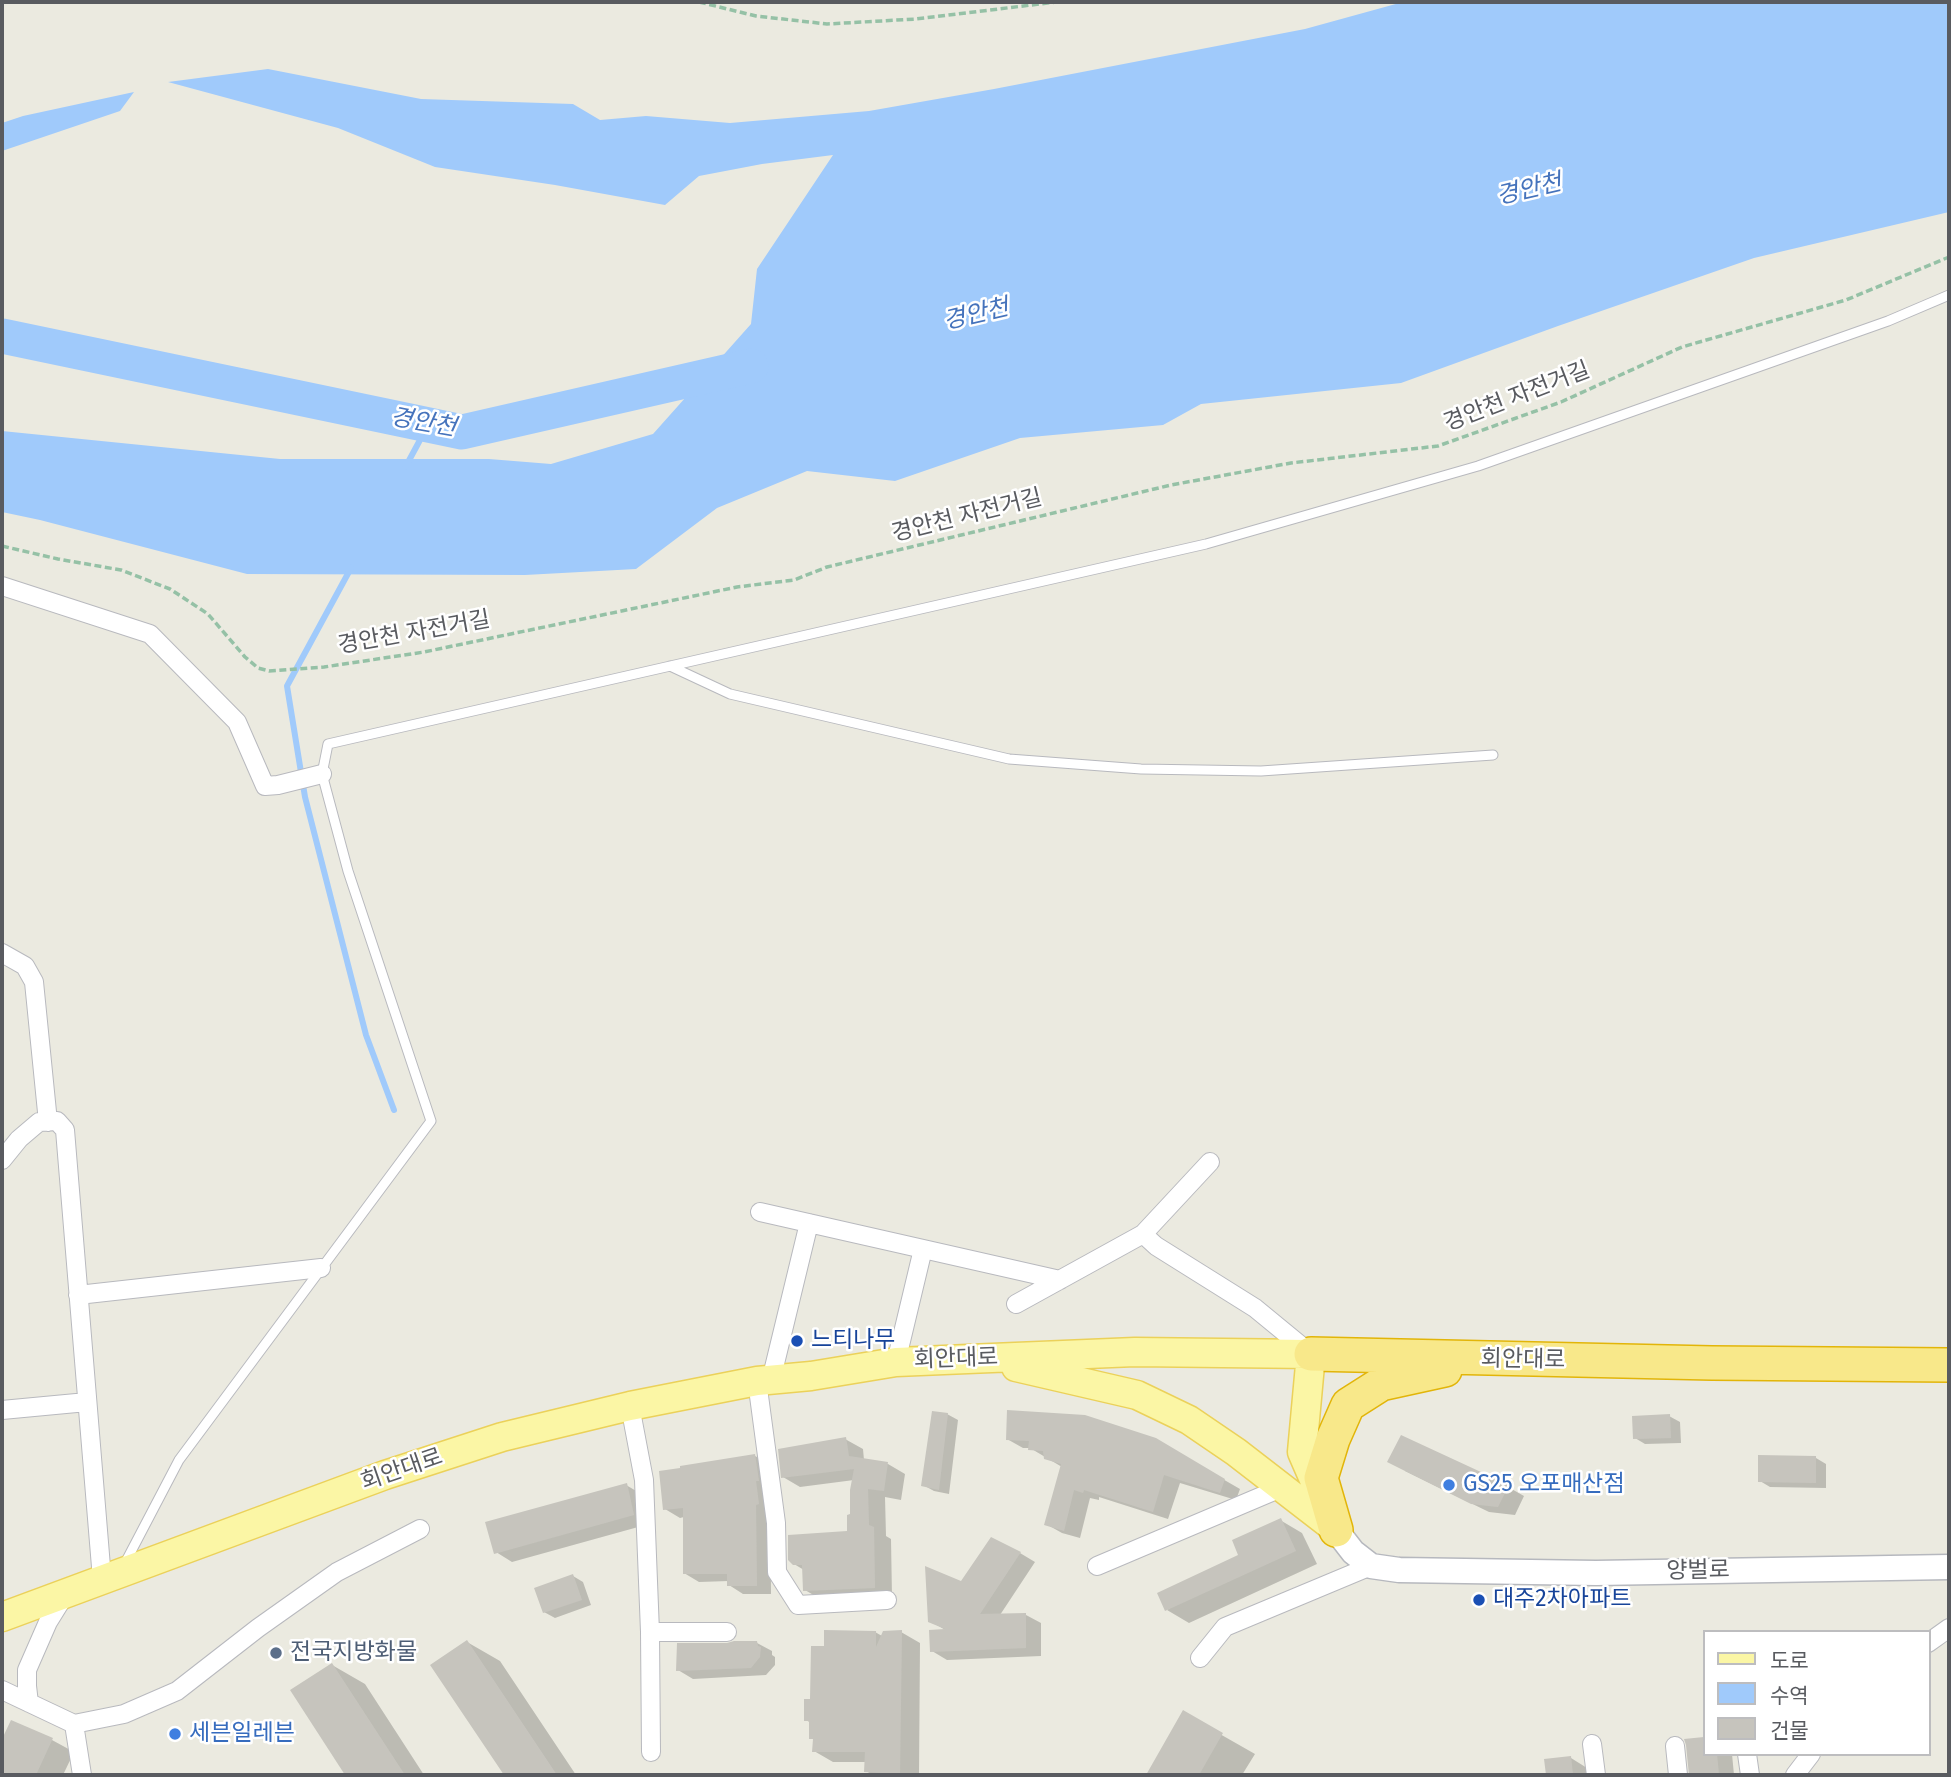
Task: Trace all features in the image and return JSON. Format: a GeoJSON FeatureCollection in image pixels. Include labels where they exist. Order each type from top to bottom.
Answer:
{"type":"FeatureCollection","features":[{"type":"Feature","properties":{"kind":"highway","name":"회안대로"},"geometry":{"type":"LineString","coordinates":[[1311,1354],[1949,1365]]}},
{"type":"Feature","properties":{"kind":"highway"},"geometry":{"type":"LineString","coordinates":[[1336,1530],[1321,1478],[1333,1439],[1348,1405],[1381,1384],[1493,1359]]}},
{"type":"Feature","properties":{"kind":"main road","name":"회안대로"},"geometry":{"type":"LineString","coordinates":[[2,1617],[385,1475],[489,1441],[630,1406],[764,1381],[896,1362],[1135,1352],[1311,1354]]}},
{"type":"Feature","properties":{"kind":"main road"},"geometry":{"type":"LineString","coordinates":[[1311,1354],[1302,1452],[1336,1530]]}},
{"type":"Feature","properties":{"kind":"main road"},"geometry":{"type":"LineString","coordinates":[[979,1359],[1137,1395],[1189,1420],[1236,1452],[1336,1530]]}},
{"type":"Feature","properties":{"kind":"street"},"geometry":{"type":"LineString","coordinates":[[2,586],[150,634],[237,722],[265,786],[319,775]]}},
{"type":"Feature","properties":{"kind":"street"},"geometry":{"type":"LineString","coordinates":[[2,953],[25,966],[34,982],[48,1122]]}},
{"type":"Feature","properties":{"kind":"street"},"geometry":{"type":"LineString","coordinates":[[2,1160],[19,1139],[39,1122],[57,1121],[65,1130],[87,1402],[111,1576]]}},
{"type":"Feature","properties":{"kind":"street"},"geometry":{"type":"LineString","coordinates":[[1016,1304],[1143,1234],[1210,1162]]}},
{"type":"Feature","properties":{"kind":"street"},"geometry":{"type":"LineString","coordinates":[[760,1212],[1060,1280]]}},
{"type":"Feature","properties":{"kind":"street"},"geometry":{"type":"LineString","coordinates":[[809,1223],[764,1381],[776,1524],[777,1572],[798,1605],[887,1600]]}},
{"type":"Feature","properties":{"kind":"street"},"geometry":{"type":"LineString","coordinates":[[1143,1234],[1156,1246],[1255,1308],[1311,1354]]}},
{"type":"Feature","properties":{"kind":"street"},"geometry":{"type":"LineString","coordinates":[[896,1362],[923,1249]]}},
{"type":"Feature","properties":{"kind":"street"},"geometry":{"type":"LineString","coordinates":[[78,1295],[321,1268]]}},
{"type":"Feature","properties":{"kind":"street"},"geometry":{"type":"LineString","coordinates":[[2,1410],[87,1402]]}},
{"type":"Feature","properties":{"kind":"street"},"geometry":{"type":"LineString","coordinates":[[630,1406],[644,1480],[651,1752]]}},
{"type":"Feature","properties":{"kind":"street"},"geometry":{"type":"LineString","coordinates":[[1097,1566],[1281,1488]]}},
{"type":"Feature","properties":{"kind":"street"},"geometry":{"type":"LineString","coordinates":[[2,1690],[74,1724],[124,1714],[177,1691],[258,1628],[337,1572],[420,1529]]}},
{"type":"Feature","properties":{"kind":"street"},"geometry":{"type":"LineString","coordinates":[[1200,1658],[1225,1627],[1371,1566],[1353,1552],[1336,1530]]}},
{"type":"Feature","properties":{"kind":"street","name":"양벌로"},"geometry":{"type":"LineString","coordinates":[[1371,1566],[1399,1570],[1596,1573],[1949,1567]]}},
{"type":"Feature","properties":{"kind":"street"},"geometry":{"type":"LineString","coordinates":[[29,1703],[27,1670],[48,1622],[67,1592]]}},
{"type":"Feature","properties":{"kind":"street"},"geometry":{"type":"LineString","coordinates":[[1930,1642],[1949,1628]]}},
{"type":"Feature","properties":{"kind":"street"},"geometry":{"type":"LineString","coordinates":[[650,1632],[727,1632]]}},
{"type":"Feature","properties":{"kind":"street"},"geometry":{"type":"LineString","coordinates":[[74,1724],[82,1775]]}},
{"type":"Feature","properties":{"kind":"street"},"geometry":{"type":"LineString","coordinates":[[1592,1745],[1596,1775]]}},
{"type":"Feature","properties":{"kind":"street"},"geometry":{"type":"LineString","coordinates":[[1675,1746],[1678,1775]]}},
{"type":"Feature","properties":{"kind":"street"},"geometry":{"type":"LineString","coordinates":[[1746,1756],[1750,1775]]}},
{"type":"Feature","properties":{"kind":"street"},"geometry":{"type":"LineString","coordinates":[[1795,1775],[1809,1756]]}},
{"type":"Feature","properties":{"kind":"lane"},"geometry":{"type":"LineString","coordinates":[[111,1576],[179,1460],[431,1121],[319,775],[328,744],[1206,544],[1478,466],[1888,321],[1949,295]]}},
{"type":"Feature","properties":{"kind":"lane"},"geometry":{"type":"LineString","coordinates":[[670,666],[730,694],[1009,759],[1141,769],[1261,771],[1493,755]]}},
{"type":"Feature","properties":{"kind":"path"},"geometry":{"type":"LineString","coordinates":[[699,2],[756,16],[827,24],[916,19],[1056,2]]}},
{"type":"Feature","properties":{"kind":"path","name":"경안천 자전거길"},"geometry":{"type":"LineString","coordinates":[[2,545],[58,559],[121,570],[170,589],[208,614],[258,668],[270,671],[324,667],[424,652],[737,587],[794,580],[827,567],[1171,485],[1291,463],[1438,446],[1561,402],[1682,347],[1846,300],[1949,257]]}},
{"type":"Feature","properties":{"kind":"water"},"geometry":{"type":"Polygon","coordinates":[[[1403,2],[1949,2],[1949,212],[1754,258],[1401,383],[1201,404],[1163,425],[1020,438],[895,481],[807,471],[717,508],[636,569],[525,575],[247,574],[2,512],[2,431],[280,459],[489,459],[551,464],[653,434],[751,324],[757,269],[833,155],[762,164],[699,176],[665,205],[435,167],[338,128],[168,82],[268,69],[421,99],[573,104],[600,120],[646,116],[730,123],[869,111],[994,89],[1305,29],[1403,2]]]}},
{"type":"Feature","properties":{"kind":"water"},"geometry":{"type":"Polygon","coordinates":[[[134,92],[120,111],[2,151],[2,123],[134,92]]]}},
{"type":"Feature","properties":{"kind":"building"},"geometry":{"type":"Polygon","coordinates":[[[1007,1410],[1085,1415],[1156,1438],[1225,1479],[1220,1493],[1164,1475],[1153,1512],[1084,1490],[1083,1493],[1074,1490],[1064,1531],[1044,1525],[1061,1464],[1044,1459],[1043,1451],[1028,1450],[1029,1441],[1006,1440],[1007,1410]]]}},
{"type":"Feature","properties":{"kind":"building"},"geometry":{"type":"Polygon","coordinates":[[[932,1411],[948,1413],[939,1490],[921,1486],[932,1411]]]}},
{"type":"Feature","properties":{"kind":"building"},"geometry":{"type":"Polygon","coordinates":[[[1670,1414],[1671,1438],[1633,1439],[1632,1416],[1670,1414]]]}},
{"type":"Feature","properties":{"kind":"building"},"geometry":{"type":"Polygon","coordinates":[[[1401,1435],[1509,1485],[1498,1507],[1471,1504],[1387,1462],[1401,1435]]]}},
{"type":"Feature","properties":{"kind":"building"},"geometry":{"type":"Polygon","coordinates":[[[846,1437],[849,1456],[888,1462],[884,1491],[868,1489],[869,1525],[874,1527],[875,1588],[803,1591],[802,1565],[793,1565],[788,1560],[788,1535],[847,1531],[854,1469],[781,1478],[778,1449],[846,1437]]]}},
{"type":"Feature","properties":{"kind":"building"},"geometry":{"type":"Polygon","coordinates":[[[755,1454],[759,1481],[756,1481],[759,1504],[756,1505],[757,1586],[727,1586],[727,1574],[683,1574],[683,1508],[663,1510],[659,1471],[755,1454]]]}},
{"type":"Feature","properties":{"kind":"building"},"geometry":{"type":"Polygon","coordinates":[[[1758,1455],[1816,1456],[1816,1483],[1758,1482],[1758,1455]]]}},
{"type":"Feature","properties":{"kind":"building"},"geometry":{"type":"Polygon","coordinates":[[[627,1483],[634,1515],[494,1554],[485,1522],[627,1483]]]}},
{"type":"Feature","properties":{"kind":"building"},"geometry":{"type":"Polygon","coordinates":[[[1281,1518],[1296,1551],[1165,1611],[1157,1593],[1238,1555],[1232,1540],[1281,1518]]]}},
{"type":"Feature","properties":{"kind":"building"},"geometry":{"type":"Polygon","coordinates":[[[991,1537],[1021,1552],[980,1614],[1026,1613],[1026,1648],[930,1652],[929,1630],[945,1629],[928,1622],[925,1566],[961,1581],[991,1537]]]}},
{"type":"Feature","properties":{"kind":"building"},"geometry":{"type":"Polygon","coordinates":[[[573,1574],[582,1600],[543,1613],[534,1588],[573,1574]]]}},
{"type":"Feature","properties":{"kind":"building"},"geometry":{"type":"Polygon","coordinates":[[[824,1630],[876,1631],[876,1647],[883,1631],[902,1630],[900,1774],[864,1772],[865,1752],[812,1752],[813,1739],[809,1739],[809,1721],[804,1721],[804,1699],[810,1699],[811,1646],[824,1646],[824,1630]]]}},
{"type":"Feature","properties":{"kind":"building"},"geometry":{"type":"Polygon","coordinates":[[[467,1640],[557,1775],[504,1775],[430,1665],[467,1640]]]}},
{"type":"Feature","properties":{"kind":"building"},"geometry":{"type":"Polygon","coordinates":[[[757,1641],[761,1647],[760,1657],[751,1668],[676,1671],[677,1643],[757,1641]]]}},
{"type":"Feature","properties":{"kind":"building"},"geometry":{"type":"Polygon","coordinates":[[[332,1663],[405,1775],[345,1775],[290,1690],[332,1663]]]}},
{"type":"Feature","properties":{"kind":"building"},"geometry":{"type":"Polygon","coordinates":[[[1183,1710],[1223,1733],[1199,1775],[1146,1775],[1183,1710]]]}},
{"type":"Feature","properties":{"kind":"building"},"geometry":{"type":"Polygon","coordinates":[[[11,1720],[53,1738],[36,1775],[2,1775],[2,1739],[11,1720]]]}},
{"type":"Feature","properties":{"kind":"building"},"geometry":{"type":"Polygon","coordinates":[[[1702,1737],[1702,1756],[1717,1756],[1719,1775],[1689,1775],[1684,1739],[1702,1737]]]}},
{"type":"Feature","properties":{"kind":"building"},"geometry":{"type":"Polygon","coordinates":[[[1571,1756],[1573,1775],[1546,1775],[1544,1759],[1571,1756]]]}},
{"type":"Feature","properties":{"kind":"waterway","name":"경안천"},"geometry":{"type":"LineString","coordinates":[[2,336],[462,432],[751,366]]}},
{"type":"Feature","properties":{"kind":"waterway"},"geometry":{"type":"LineString","coordinates":[[406,466],[427,427]]}},
{"type":"Feature","properties":{"kind":"waterway"},"geometry":{"type":"LineString","coordinates":[[351,568],[287,686],[305,797],[366,1035],[394,1110]]}},
{"type":"Feature","properties":{"kind":"place","name":"느티나무"},"geometry":{"type":"Point","coordinates":[797,1341]}},
{"type":"Feature","properties":{"kind":"place","name":"GS25 오포매산점"},"geometry":{"type":"Point","coordinates":[1449,1485]}},
{"type":"Feature","properties":{"kind":"place","name":"대주2차아파트"},"geometry":{"type":"Point","coordinates":[1479,1600]}},
{"type":"Feature","properties":{"kind":"place","name":"전국지방화물"},"geometry":{"type":"Point","coordinates":[276,1653]}},
{"type":"Feature","properties":{"kind":"place","name":"세븐일레븐"},"geometry":{"type":"Point","coordinates":[175,1734]}}]}
